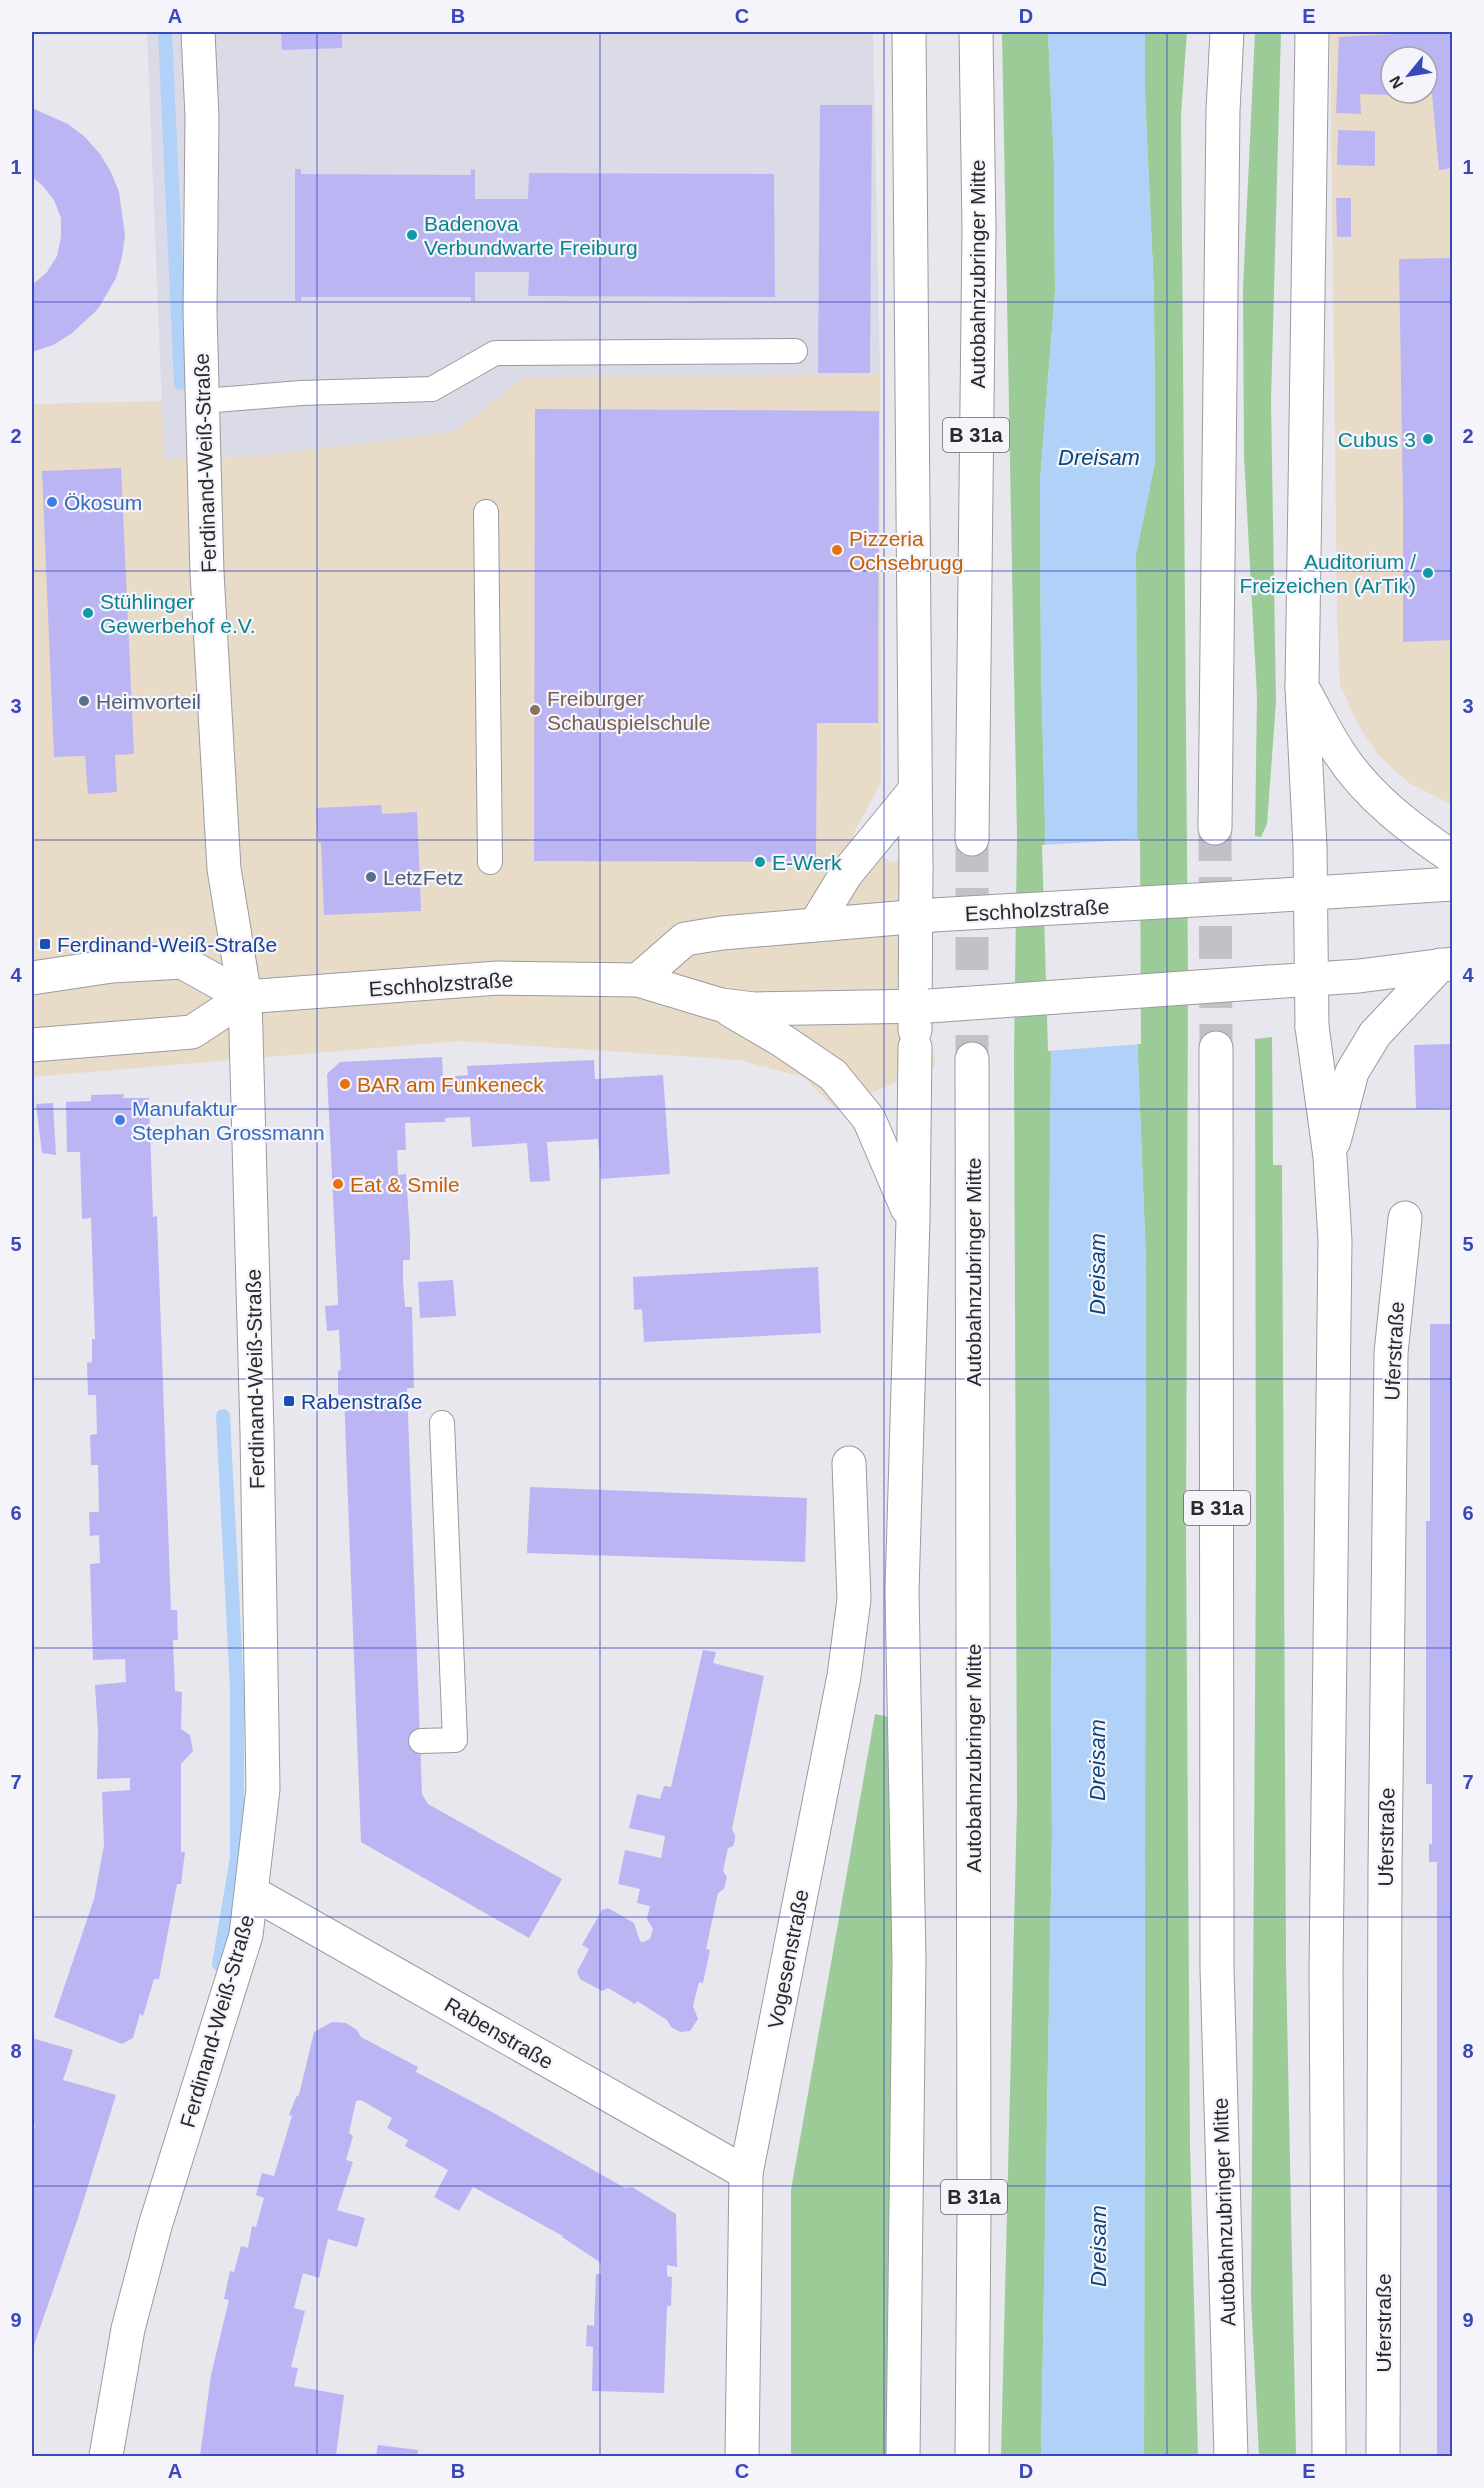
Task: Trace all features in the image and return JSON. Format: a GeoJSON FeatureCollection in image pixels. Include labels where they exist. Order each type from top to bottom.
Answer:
{"type":"FeatureCollection","features":[{"type":"Feature","properties":{"kind":"main road","name":"Ferdinand-Weiß-Straße"},"geometry":{"type":"LineString","coordinates":[[106,2457],[128,2329],[155,2226],[246,1935],[253,1893],[262,1789],[263,1748],[245,997],[224,869],[207,573],[200,312],[202,117],[198,32]]}},
{"type":"Feature","properties":{"kind":"main road"},"geometry":{"type":"LineString","coordinates":[[903,2457],[909,1960],[902,1592],[915,1047],[922,1007],[924,916],[916,867],[909,32]]}},
{"type":"Feature","properties":{"kind":"main road","name":"Autobahnzubringer Mitte"},"geometry":{"type":"LineString","coordinates":[[972,840],[979,228],[976,32]]}},
{"type":"Feature","properties":{"kind":"main road"},"geometry":{"type":"LineString","coordinates":[[1215,828],[1223,110],[1227,32]]}},
{"type":"Feature","properties":{"kind":"main road"},"geometry":{"type":"LineString","coordinates":[[1312,32],[1302,687],[1310,893],[1312,1027],[1330,1157],[1335,1241],[1326,1957],[1329,2457]]}},
{"type":"Feature","properties":{"kind":"main road"},"geometry":{"type":"LineString","coordinates":[[1302,687],[1341,755],[1384,806],[1452,857]]}},
{"type":"Feature","properties":{"kind":"main road"},"geometry":{"type":"LineString","coordinates":[[815,925],[846,874],[915,790]]}},
{"type":"Feature","properties":{"kind":"main road","name":"Eschholzstraße"},"geometry":{"type":"LineString","coordinates":[[638,980],[685,939],[924,916],[1452,884]]}},
{"type":"Feature","properties":{"kind":"main road"},"geometry":{"type":"LineString","coordinates":[[32,978],[112,966],[182,962],[245,997]]}},
{"type":"Feature","properties":{"kind":"main road"},"geometry":{"type":"LineString","coordinates":[[1330,1157],[1352,1072],[1375,1034],[1446,965]]}},
{"type":"Feature","properties":{"kind":"main road","name":"Eschholzstraße"},"geometry":{"type":"LineString","coordinates":[[32,1045],[192,1032],[245,997],[498,978],[638,980],[721,1005],[754,1009],[922,1007],[1312,980],[1446,965]]}},
{"type":"Feature","properties":{"kind":"main road"},"geometry":{"type":"LineString","coordinates":[[721,1005],[783,1041],[833,1074],[869,1119],[912,1220]]}},
{"type":"Feature","properties":{"kind":"main road","name":"Autobahnzubringer Mitte"},"geometry":{"type":"LineString","coordinates":[[1216,1048],[1217,1968],[1231,2457]]}},
{"type":"Feature","properties":{"kind":"main road","name":"Autobahnzubringer Mitte"},"geometry":{"type":"LineString","coordinates":[[972,1059],[974,2214],[972,2457]]}},
{"type":"Feature","properties":{"kind":"main road","name":"Uferstraße"},"geometry":{"type":"LineString","coordinates":[[1383,2457],[1385,1868],[1391,1353],[1405,1218]]}},
{"type":"Feature","properties":{"kind":"main road","name":"Vogesenstraße"},"geometry":{"type":"LineString","coordinates":[[742,2457],[746,2173],[844,1676],[854,1599],[849,1462]]}},
{"type":"Feature","properties":{"kind":"main road","name":"Rabenstraße"},"geometry":{"type":"LineString","coordinates":[[253,1893],[746,2173]]}},
{"type":"Feature","properties":{"kind":"lane"},"geometry":{"type":"LineString","coordinates":[[203,401],[301,393],[432,389],[495,353],[795,351]]}},
{"type":"Feature","properties":{"kind":"lane"},"geometry":{"type":"LineString","coordinates":[[486,512],[490,862]]}},
{"type":"Feature","properties":{"kind":"lane"},"geometry":{"type":"LineString","coordinates":[[421,1741],[455,1740],[442,1423]]}},
{"type":"Feature","properties":{"kind":"shaded area"},"geometry":{"type":"Polygon","coordinates":[[[147,32],[873,32],[880,374],[525,377],[453,432],[266,455],[164,459],[147,32]]]}},
{"type":"Feature","properties":{"kind":"shaded area"},"geometry":{"type":"Polygon","coordinates":[[[1330,32],[1452,32],[1452,805],[1409,783],[1379,756],[1359,726],[1340,685],[1337,616],[1330,32]]]}},
{"type":"Feature","properties":{"kind":"shaded area"},"geometry":{"type":"Polygon","coordinates":[[[880,374],[881,782],[853,835],[891,862],[931,850],[929,1055],[935,1055],[935,1065],[836,1109],[803,1077],[739,1060],[459,1041],[32,1077],[32,404],[162,401],[165,459],[266,455],[453,432],[525,377],[880,374]]]}},
{"type":"Feature","properties":{"kind":"green space"},"geometry":{"type":"Polygon","coordinates":[[[1002,32],[1048,32],[1054,164],[1055,291],[1040,482],[1041,667],[1051,1054],[1049,1269],[1052,1838],[1041,2456],[1001,2456],[1017,1805],[1014,1055],[1017,836],[1002,32]]]}},
{"type":"Feature","properties":{"kind":"green space"},"geometry":{"type":"Polygon","coordinates":[[[1145,32],[1187,32],[1181,115],[1188,975],[1186,1537],[1190,2145],[1198,2456],[1144,2456],[1146,1263],[1138,1059],[1136,554],[1155,462],[1154,294],[1145,94],[1145,32]]]}},
{"type":"Feature","properties":{"kind":"green space"},"geometry":{"type":"Polygon","coordinates":[[[1255,32],[1281,32],[1271,401],[1276,702],[1267,824],[1261,837],[1255,836],[1257,696],[1244,456],[1243,289],[1255,32]]]}},
{"type":"Feature","properties":{"kind":"green space"},"geometry":{"type":"Polygon","coordinates":[[[1272,1037],[1273,1165],[1282,1165],[1286,1963],[1296,2456],[1259,2456],[1251,2298],[1256,1550],[1255,1039],[1272,1037]]]}},
{"type":"Feature","properties":{"kind":"green space"},"geometry":{"type":"Polygon","coordinates":[[[875,1714],[894,1718],[887,2456],[791,2456],[791,2190],[875,1714]]]}},
{"type":"Feature","properties":{"kind":"water","name":"Dreisam"},"geometry":{"type":"Polygon","coordinates":[[[1048,32],[1145,32],[1145,94],[1154,294],[1155,463],[1136,554],[1138,1059],[1146,1263],[1144,2456],[1041,2456],[1052,1838],[1049,1269],[1051,1054],[1041,667],[1040,482],[1055,291],[1054,164],[1048,32]]]}},
{"type":"Feature","properties":{"kind":"pier"},"geometry":{"type":"Polygon","coordinates":[[[1140,839],[1141,1044],[1048,1051],[1042,845],[1140,839]]]}},
{"type":"Feature","properties":{"kind":"building"},"geometry":{"type":"Polygon","coordinates":[[[281,32],[342,32],[342,48],[282,50],[281,32]]]}},
{"type":"Feature","properties":{"kind":"building"},"geometry":{"type":"Polygon","coordinates":[[[1395,32],[1452,32],[1452,168],[1439,170],[1433,105],[1439,105],[1439,45],[1379,45],[1379,95],[1360,94],[1361,114],[1336,113],[1339,37],[1395,34],[1395,32]]]}},
{"type":"Feature","properties":{"kind":"building"},"geometry":{"type":"Polygon","coordinates":[[[820,105],[872,105],[870,373],[818,373],[820,105]]]}},
{"type":"Feature","properties":{"kind":"building"},"geometry":{"type":"Polygon","coordinates":[[[32,108],[68,124],[85,137],[100,154],[119,192],[125,235],[116,278],[98,309],[71,334],[53,345],[32,352],[32,285],[47,272],[57,256],[61,237],[61,218],[54,200],[32,177],[32,108]]]}},
{"type":"Feature","properties":{"kind":"building"},"geometry":{"type":"Polygon","coordinates":[[[1338,130],[1375,131],[1375,166],[1337,165],[1338,130]]]}},
{"type":"Feature","properties":{"kind":"building"},"geometry":{"type":"Polygon","coordinates":[[[295,169],[301,169],[301,174],[471,175],[471,169],[475,170],[475,199],[528,199],[529,173],[774,174],[775,297],[528,296],[529,272],[475,272],[475,301],[471,301],[471,297],[301,297],[301,301],[295,301],[295,169]]]}},
{"type":"Feature","properties":{"kind":"building"},"geometry":{"type":"Polygon","coordinates":[[[1336,198],[1351,198],[1351,237],[1337,237],[1336,198]]]}},
{"type":"Feature","properties":{"kind":"building"},"geometry":{"type":"Polygon","coordinates":[[[1452,258],[1452,640],[1403,642],[1399,259],[1452,258]]]}},
{"type":"Feature","properties":{"kind":"building","name":"E-Werk"},"geometry":{"type":"Polygon","coordinates":[[[535,409],[879,411],[878,723],[817,723],[816,862],[534,861],[535,409]]]}},
{"type":"Feature","properties":{"kind":"building","name":"Stühlinger Gewerbehof e.V."},"geometry":{"type":"Polygon","coordinates":[[[121,468],[134,754],[115,755],[117,792],[88,794],[85,756],[54,757],[42,471],[121,468]]]}},
{"type":"Feature","properties":{"kind":"building","name":"LetzFetz"},"geometry":{"type":"Polygon","coordinates":[[[381,805],[382,814],[417,812],[421,911],[324,915],[321,843],[318,842],[316,808],[381,805]]]}},
{"type":"Feature","properties":{"kind":"building"},"geometry":{"type":"Polygon","coordinates":[[[1452,1044],[1452,1108],[1416,1109],[1414,1045],[1452,1044]]]}},
{"type":"Feature","properties":{"kind":"building"},"geometry":{"type":"Polygon","coordinates":[[[442,1057],[443,1077],[468,1075],[467,1066],[594,1060],[595,1079],[663,1075],[670,1174],[601,1179],[598,1139],[547,1142],[550,1181],[530,1182],[527,1143],[472,1147],[470,1117],[445,1118],[445,1122],[405,1123],[406,1150],[397,1150],[398,1175],[406,1174],[410,1236],[410,1260],[403,1260],[403,1282],[405,1307],[412,1307],[414,1388],[407,1388],[422,1794],[428,1804],[562,1879],[529,1938],[361,1842],[344,1395],[338,1395],[338,1371],[341,1370],[339,1330],[327,1331],[325,1306],[338,1305],[327,1074],[340,1062],[442,1057]]]}},
{"type":"Feature","properties":{"kind":"building"},"geometry":{"type":"Polygon","coordinates":[[[124,1094],[123,1098],[149,1098],[153,1217],[157,1216],[171,1610],[177,1610],[178,1640],[173,1640],[175,1691],[182,1692],[181,1729],[190,1735],[193,1751],[181,1764],[181,1852],[185,1852],[181,1884],[177,1884],[159,1979],[154,1979],[143,2016],[140,2014],[133,2038],[122,2044],[54,2017],[94,1899],[104,1845],[102,1792],[130,1790],[130,1778],[97,1779],[98,1732],[95,1685],[126,1682],[125,1659],[93,1660],[90,1564],[100,1563],[99,1535],[90,1536],[89,1512],[99,1512],[98,1465],[91,1465],[90,1435],[97,1434],[96,1395],[88,1395],[87,1363],[92,1362],[92,1339],[95,1339],[91,1218],[82,1219],[80,1152],[67,1152],[66,1102],[91,1101],[91,1095],[124,1094]]]}},
{"type":"Feature","properties":{"kind":"building"},"geometry":{"type":"Polygon","coordinates":[[[53,1103],[56,1155],[42,1153],[36,1104],[53,1103]]]}},
{"type":"Feature","properties":{"kind":"building"},"geometry":{"type":"Polygon","coordinates":[[[818,1267],[821,1333],[644,1342],[642,1309],[634,1310],[633,1277],[818,1267]]]}},
{"type":"Feature","properties":{"kind":"building"},"geometry":{"type":"Polygon","coordinates":[[[453,1280],[456,1316],[420,1318],[418,1282],[453,1280]]]}},
{"type":"Feature","properties":{"kind":"building"},"geometry":{"type":"Polygon","coordinates":[[[1430,1324],[1452,1324],[1452,2456],[1437,2456],[1437,1862],[1429,1862],[1429,1844],[1432,1844],[1432,1784],[1426,1784],[1426,1521],[1430,1521],[1430,1324]]]}},
{"type":"Feature","properties":{"kind":"building"},"geometry":{"type":"Polygon","coordinates":[[[530,1487],[807,1498],[805,1562],[527,1553],[530,1487]]]}},
{"type":"Feature","properties":{"kind":"building"},"geometry":{"type":"Polygon","coordinates":[[[703,1650],[716,1652],[713,1663],[764,1676],[732,1829],[735,1840],[733,1846],[728,1848],[723,1871],[727,1877],[724,1889],[718,1893],[706,1949],[710,1950],[703,1983],[699,1982],[693,2006],[698,2019],[690,2031],[680,2032],[671,2027],[667,2020],[637,2001],[635,2004],[608,1988],[602,1991],[580,1979],[577,1972],[589,1949],[582,1945],[602,1910],[608,1908],[634,1923],[640,1941],[650,1939],[653,1929],[647,1919],[650,1906],[637,1903],[640,1889],[618,1884],[625,1850],[661,1858],[665,1836],[629,1828],[637,1794],[660,1799],[664,1786],[671,1787],[703,1650]]]}},
{"type":"Feature","properties":{"kind":"building"},"geometry":{"type":"Polygon","coordinates":[[[332,2022],[346,2023],[357,2030],[361,2037],[418,2067],[416,2072],[492,2112],[625,2188],[632,2187],[676,2214],[677,2267],[667,2265],[667,2276],[672,2277],[671,2306],[667,2306],[664,2393],[592,2391],[593,2347],[586,2346],[587,2325],[594,2326],[596,2274],[601,2274],[601,2263],[563,2236],[473,2187],[459,2211],[434,2197],[448,2170],[405,2146],[408,2140],[387,2128],[392,2118],[361,2100],[356,2101],[349,2133],[353,2136],[346,2160],[353,2162],[337,2210],[365,2218],[357,2247],[328,2239],[319,2278],[303,2273],[294,2308],[305,2311],[291,2367],[298,2368],[294,2386],[344,2395],[336,2456],[274,2454],[274,2456],[200,2456],[211,2375],[229,2300],[224,2299],[230,2271],[234,2272],[241,2246],[248,2248],[252,2226],[256,2227],[264,2198],[256,2195],[262,2173],[274,2176],[292,2116],[289,2115],[299,2095],[314,2032],[332,2022]]]}},
{"type":"Feature","properties":{"kind":"building"},"geometry":{"type":"Polygon","coordinates":[[[32,2038],[73,2050],[63,2080],[116,2095],[79,2215],[32,2351],[32,2135],[35,2125],[32,2123],[32,2038]]]}},
{"type":"Feature","properties":{"kind":"building"},"geometry":{"type":"Polygon","coordinates":[[[378,2445],[418,2450],[417,2456],[376,2456],[378,2445]]]}},
{"type":"Feature","properties":{"kind":"waterway"},"geometry":{"type":"LineString","coordinates":[[165,32],[181,383]]}},
{"type":"Feature","properties":{"kind":"waterway"},"geometry":{"type":"LineString","coordinates":[[219,1964],[237,1858],[237,1689],[223,1416]]}},
{"type":"Feature","properties":{"kind":"tunnel"},"geometry":{"type":"LineString","coordinates":[[1215,828],[1216,1048]]}},
{"type":"Feature","properties":{"kind":"tunnel"},"geometry":{"type":"LineString","coordinates":[[972,839],[972,1059]]}},
{"type":"Feature","properties":{"kind":"place","name":"Badenova Verbundwarte Freiburg"},"geometry":{"type":"Point","coordinates":[412,235]}},
{"type":"Feature","properties":{"kind":"place","name":"Cubus 3"},"geometry":{"type":"Point","coordinates":[1428,439]}},
{"type":"Feature","properties":{"kind":"place","name":"Ökosum"},"geometry":{"type":"Point","coordinates":[52,502]}},
{"type":"Feature","properties":{"kind":"place","name":"Pizzeria Ochsebrugg"},"geometry":{"type":"Point","coordinates":[837,550]}},
{"type":"Feature","properties":{"kind":"place","name":"Auditorium / Freizeichen (ArTik)"},"geometry":{"type":"Point","coordinates":[1428,573]}},
{"type":"Feature","properties":{"kind":"place","name":"Stühlinger Gewerbehof e.V."},"geometry":{"type":"Point","coordinates":[88,613]}},
{"type":"Feature","properties":{"kind":"place","name":"Heimvorteil"},"geometry":{"type":"Point","coordinates":[84,701]}},
{"type":"Feature","properties":{"kind":"place","name":"Freiburger Schauspielschule"},"geometry":{"type":"Point","coordinates":[535,710]}},
{"type":"Feature","properties":{"kind":"place","name":"E-Werk"},"geometry":{"type":"Point","coordinates":[760,862]}},
{"type":"Feature","properties":{"kind":"place","name":"LetzFetz"},"geometry":{"type":"Point","coordinates":[371,877]}},
{"type":"Feature","properties":{"kind":"place","name":"Ferdinand-Weiß-Straße"},"geometry":{"type":"Point","coordinates":[45,944]}},
{"type":"Feature","properties":{"kind":"place","name":"BAR am Funkeneck"},"geometry":{"type":"Point","coordinates":[345,1084]}},
{"type":"Feature","properties":{"kind":"place","name":"Manufaktur Stephan Grossmann"},"geometry":{"type":"Point","coordinates":[120,1120]}},
{"type":"Feature","properties":{"kind":"place","name":"Eat & Smile"},"geometry":{"type":"Point","coordinates":[338,1184]}},
{"type":"Feature","properties":{"kind":"place","name":"Rabenstraße"},"geometry":{"type":"Point","coordinates":[289,1401]}}]}
